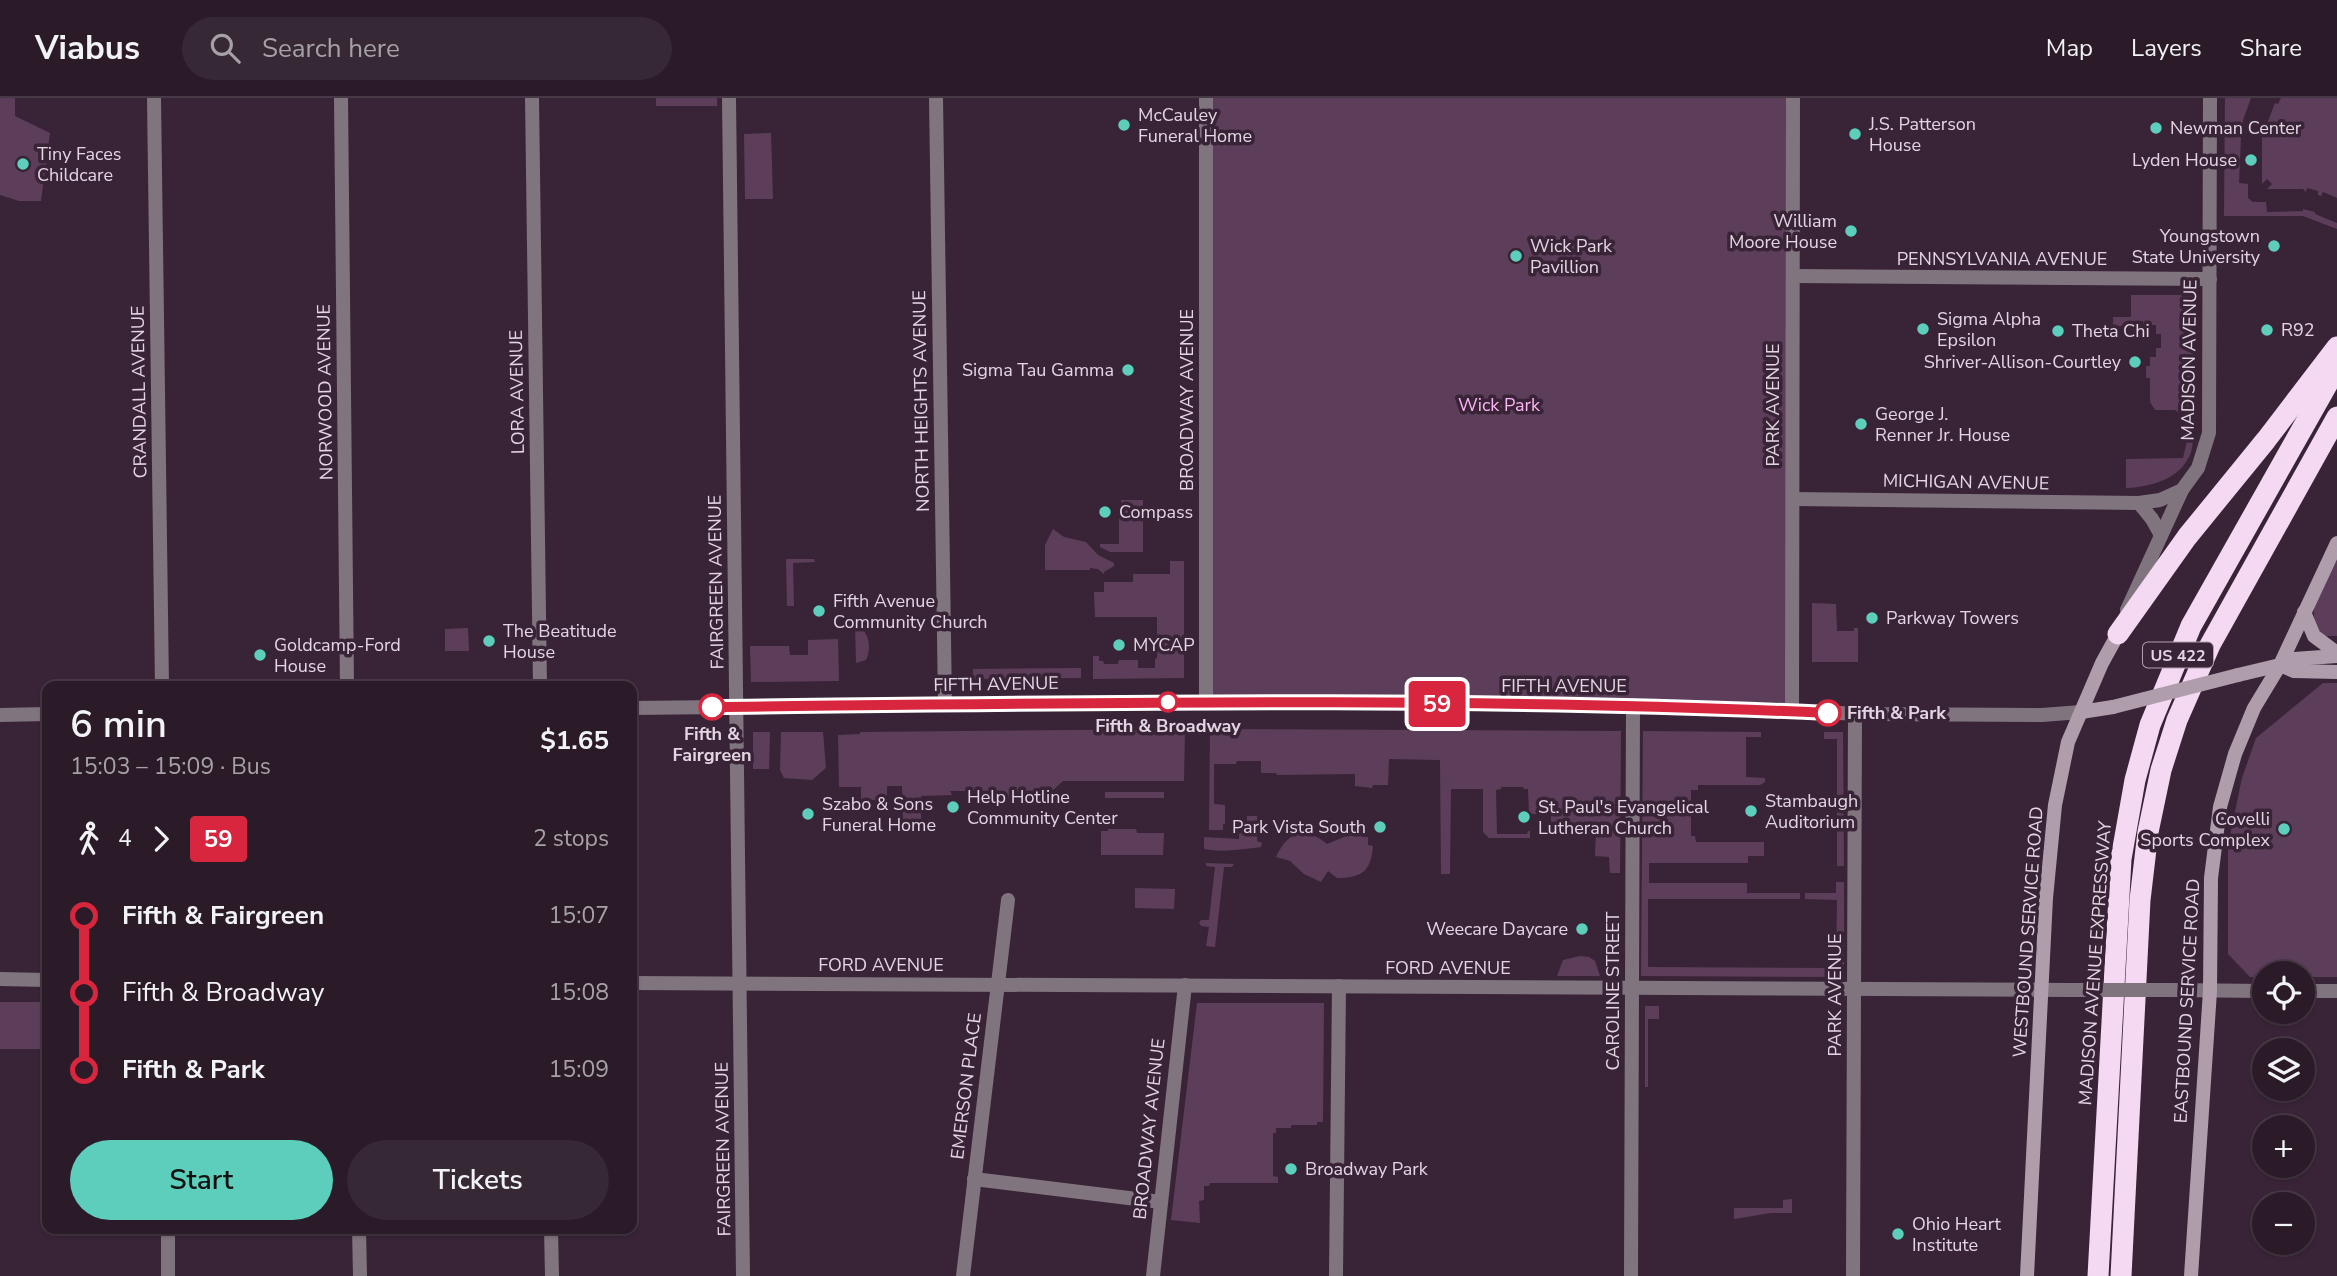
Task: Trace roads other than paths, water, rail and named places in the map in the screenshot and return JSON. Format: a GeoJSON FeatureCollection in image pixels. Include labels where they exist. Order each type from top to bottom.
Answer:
{"type":"FeatureCollection","features":[{"type":"Feature","properties":{"kind":"highway"},"geometry":{"type":"LineString","coordinates":[[2118,634],[2187,537],[2337,347]]}},
{"type":"Feature","properties":{"kind":"highway","name":"MADISON AVENUE EXPRESSWAY"},"geometry":{"type":"LineString","coordinates":[[2098,1276],[2121,859],[2135,780],[2150,725],[2191,626],[2337,367]]}},
{"type":"Feature","properties":{"kind":"highway","name":"US 422"},"geometry":{"type":"LineString","coordinates":[[2121,1276],[2140,900],[2148,832],[2161,770],[2177,720],[2210,645],[2337,417]]}},
{"type":"Feature","properties":{"kind":"main road","name":"EASTBOUND SERVICE ROAD"},"geometry":{"type":"LineString","coordinates":[[2191,1276],[2210,990],[2211,878],[2220,807],[2235,754],[2254,708],[2280,665],[2337,543]]}},
{"type":"Feature","properties":{"kind":"main road"},"geometry":{"type":"LineString","coordinates":[[2304,612],[2314,636],[2337,654]]}},
{"type":"Feature","properties":{"kind":"main road","name":"WESTBOUND SERVICE ROAD"},"geometry":{"type":"LineString","coordinates":[[2027,1276],[2046,898],[2053,815],[2068,742],[2102,663],[2118,634]]}},
{"type":"Feature","properties":{"kind":"main road","name":"FIFTH AVENUE"},"geometry":{"type":"LineString","coordinates":[[2081,712],[2280,665],[2294,659],[2337,654]]}},
{"type":"Feature","properties":{"kind":"main road","name":"FIFTH AVENUE"},"geometry":{"type":"LineString","coordinates":[[2280,665],[2294,671],[2337,672]]}},
{"type":"Feature","properties":{"kind":"street","name":"CRANDALL AVENUE"},"geometry":{"type":"LineString","coordinates":[[154,98],[162,681]]}},
{"type":"Feature","properties":{"kind":"street","name":"NORWOOD AVENUE"},"geometry":{"type":"LineString","coordinates":[[341,98],[347,681]]}},
{"type":"Feature","properties":{"kind":"street","name":"LORA AVENUE"},"geometry":{"type":"LineString","coordinates":[[532,98],[540,681]]}},
{"type":"Feature","properties":{"kind":"street","name":"FAIRGREEN AVENUE"},"geometry":{"type":"LineString","coordinates":[[729,98],[743,1276]]}},
{"type":"Feature","properties":{"kind":"street","name":"NORTH HEIGHTS AVENUE"},"geometry":{"type":"LineString","coordinates":[[936,98],[944,704]]}},
{"type":"Feature","properties":{"kind":"street","name":"BROADWAY AVENUE"},"geometry":{"type":"LineString","coordinates":[[1206,98],[1206,702]]}},
{"type":"Feature","properties":{"kind":"street","name":"PARK AVENUE"},"geometry":{"type":"LineString","coordinates":[[1792,711],[1793,98]]}},
{"type":"Feature","properties":{"kind":"street","name":"MADISON AVENUE"},"geometry":{"type":"LineString","coordinates":[[2182,490],[2198,468],[2209,433],[2210,98]]}},
{"type":"Feature","properties":{"kind":"street","name":"PENNSYLVANIA AVENUE"},"geometry":{"type":"LineString","coordinates":[[1793,276],[2210,279]]}},
{"type":"Feature","properties":{"kind":"street","name":"MICHIGAN AVENUE"},"geometry":{"type":"LineString","coordinates":[[1793,499],[2139,503],[2155,501],[2182,490]]}},
{"type":"Feature","properties":{"kind":"street","name":"WESTBOUND SERVICE ROAD"},"geometry":{"type":"LineString","coordinates":[[2118,634],[2137,585],[2182,490]]}},
{"type":"Feature","properties":{"kind":"street"},"geometry":{"type":"LineString","coordinates":[[2139,503],[2161,535]]}},
{"type":"Feature","properties":{"kind":"street","name":"FIFTH AVENUE"},"geometry":{"type":"LineString","coordinates":[[637,708],[1206,702],[1633,705],[1855,714],[2042,715],[2081,712]]}},
{"type":"Feature","properties":{"kind":"street","name":"CAROLINE STREET"},"geometry":{"type":"LineString","coordinates":[[1630,1276],[1633,705]]}},
{"type":"Feature","properties":{"kind":"street"},"geometry":{"type":"LineString","coordinates":[[0,715],[42,714]]}},
{"type":"Feature","properties":{"kind":"street","name":"PARK AVENUE"},"geometry":{"type":"LineString","coordinates":[[1853,1276],[1855,714]]}},
{"type":"Feature","properties":{"kind":"street","name":"EMERSON PLACE"},"geometry":{"type":"LineString","coordinates":[[963,1276],[1008,900]]}},
{"type":"Feature","properties":{"kind":"street"},"geometry":{"type":"LineString","coordinates":[[0,979],[42,980]]}},
{"type":"Feature","properties":{"kind":"street","name":"FORD AVENUE"},"geometry":{"type":"LineString","coordinates":[[637,983],[2252,991]]}},
{"type":"Feature","properties":{"kind":"street","name":"BROADWAY AVENUE"},"geometry":{"type":"LineString","coordinates":[[1153,1276],[1185,985]]}},
{"type":"Feature","properties":{"kind":"street"},"geometry":{"type":"LineString","coordinates":[[1336,1276],[1339,986]]}},
{"type":"Feature","properties":{"kind":"street"},"geometry":{"type":"LineString","coordinates":[[2315,991],[2337,991]]}},
{"type":"Feature","properties":{"kind":"street"},"geometry":{"type":"LineString","coordinates":[[974,1179],[1161,1202]]}},
{"type":"Feature","properties":{"kind":"street"},"geometry":{"type":"LineString","coordinates":[[168,1234],[169,1276]]}},
{"type":"Feature","properties":{"kind":"street"},"geometry":{"type":"LineString","coordinates":[[359,1234],[359,1276]]}},
{"type":"Feature","properties":{"kind":"street"},"geometry":{"type":"LineString","coordinates":[[551,1234],[552,1276]]}},
{"type":"Feature","properties":{"kind":"place","name":"McCauley Funeral Home"},"geometry":{"type":"Point","coordinates":[1124,125]}},
{"type":"Feature","properties":{"kind":"place","name":"Newman Center"},"geometry":{"type":"Point","coordinates":[2156,128]}},
{"type":"Feature","properties":{"kind":"place","name":"J.S. Patterson House"},"geometry":{"type":"Point","coordinates":[1855,134]}},
{"type":"Feature","properties":{"kind":"place","name":"Lyden House"},"geometry":{"type":"Point","coordinates":[2251,160]}},
{"type":"Feature","properties":{"kind":"place","name":"Tiny Faces Childcare"},"geometry":{"type":"Point","coordinates":[23,164]}},
{"type":"Feature","properties":{"kind":"place","name":"William Moore House"},"geometry":{"type":"Point","coordinates":[1851,231]}},
{"type":"Feature","properties":{"kind":"place","name":"Youngstown State University"},"geometry":{"type":"Point","coordinates":[2274,246]}},
{"type":"Feature","properties":{"kind":"place","name":"Wick Park Pavillion"},"geometry":{"type":"Point","coordinates":[1516,256]}},
{"type":"Feature","properties":{"kind":"place","name":"Sigma Alpha Epsilon"},"geometry":{"type":"Point","coordinates":[1923,329]}},
{"type":"Feature","properties":{"kind":"place","name":"R92"},"geometry":{"type":"Point","coordinates":[2267,330]}},
{"type":"Feature","properties":{"kind":"place","name":"Theta Chi"},"geometry":{"type":"Point","coordinates":[2058,331]}},
{"type":"Feature","properties":{"kind":"place","name":"Shriver-Allison-Courtley"},"geometry":{"type":"Point","coordinates":[2135,362]}},
{"type":"Feature","properties":{"kind":"place","name":"Sigma Tau Gamma"},"geometry":{"type":"Point","coordinates":[1128,370]}},
{"type":"Feature","properties":{"kind":"place","name":"George J. Renner Jr. House"},"geometry":{"type":"Point","coordinates":[1861,424]}},
{"type":"Feature","properties":{"kind":"place","name":"Compass"},"geometry":{"type":"Point","coordinates":[1105,512]}},
{"type":"Feature","properties":{"kind":"place","name":"Fifth Avenue Community Church"},"geometry":{"type":"Point","coordinates":[819,611]}},
{"type":"Feature","properties":{"kind":"place","name":"Parkway Towers"},"geometry":{"type":"Point","coordinates":[1872,618]}},
{"type":"Feature","properties":{"kind":"place","name":"The Beatitude House"},"geometry":{"type":"Point","coordinates":[489,641]}},
{"type":"Feature","properties":{"kind":"place","name":"MYCAP"},"geometry":{"type":"Point","coordinates":[1119,645]}},
{"type":"Feature","properties":{"kind":"place","name":"Goldcamp-Ford House"},"geometry":{"type":"Point","coordinates":[260,655]}},
{"type":"Feature","properties":{"kind":"place","name":"Fifth & Broadway"},"geometry":{"type":"Point","coordinates":[1168,702]}},
{"type":"Feature","properties":{"kind":"place","name":"Fifth & Fairgreen"},"geometry":{"type":"Point","coordinates":[712,707]}},
{"type":"Feature","properties":{"kind":"place","name":"Fifth & Park"},"geometry":{"type":"Point","coordinates":[1828,713]}},
{"type":"Feature","properties":{"kind":"place","name":"Help Hotline Community Center"},"geometry":{"type":"Point","coordinates":[953,807]}},
{"type":"Feature","properties":{"kind":"place","name":"Stambaugh Auditorium"},"geometry":{"type":"Point","coordinates":[1751,811]}},
{"type":"Feature","properties":{"kind":"place","name":"Szabo & Sons Funeral Home"},"geometry":{"type":"Point","coordinates":[808,814]}},
{"type":"Feature","properties":{"kind":"place","name":"St. Paul's Evangelical Lutheran Church"},"geometry":{"type":"Point","coordinates":[1524,817]}},
{"type":"Feature","properties":{"kind":"place","name":"Park Vista South"},"geometry":{"type":"Point","coordinates":[1380,827]}},
{"type":"Feature","properties":{"kind":"place","name":"Covelli Sports Complex"},"geometry":{"type":"Point","coordinates":[2284,829]}},
{"type":"Feature","properties":{"kind":"place","name":"Weecare Daycare"},"geometry":{"type":"Point","coordinates":[1582,929]}},
{"type":"Feature","properties":{"kind":"place","name":"Broadway Park"},"geometry":{"type":"Point","coordinates":[1291,1169]}},
{"type":"Feature","properties":{"kind":"place","name":"Ohio Heart Institute"},"geometry":{"type":"Point","coordinates":[1898,1234]}},
{"type":"Feature","properties":{"kind":"park label","name":"Wick Park"},"geometry":{"type":"Point","coordinates":[1499,405]}}]}
